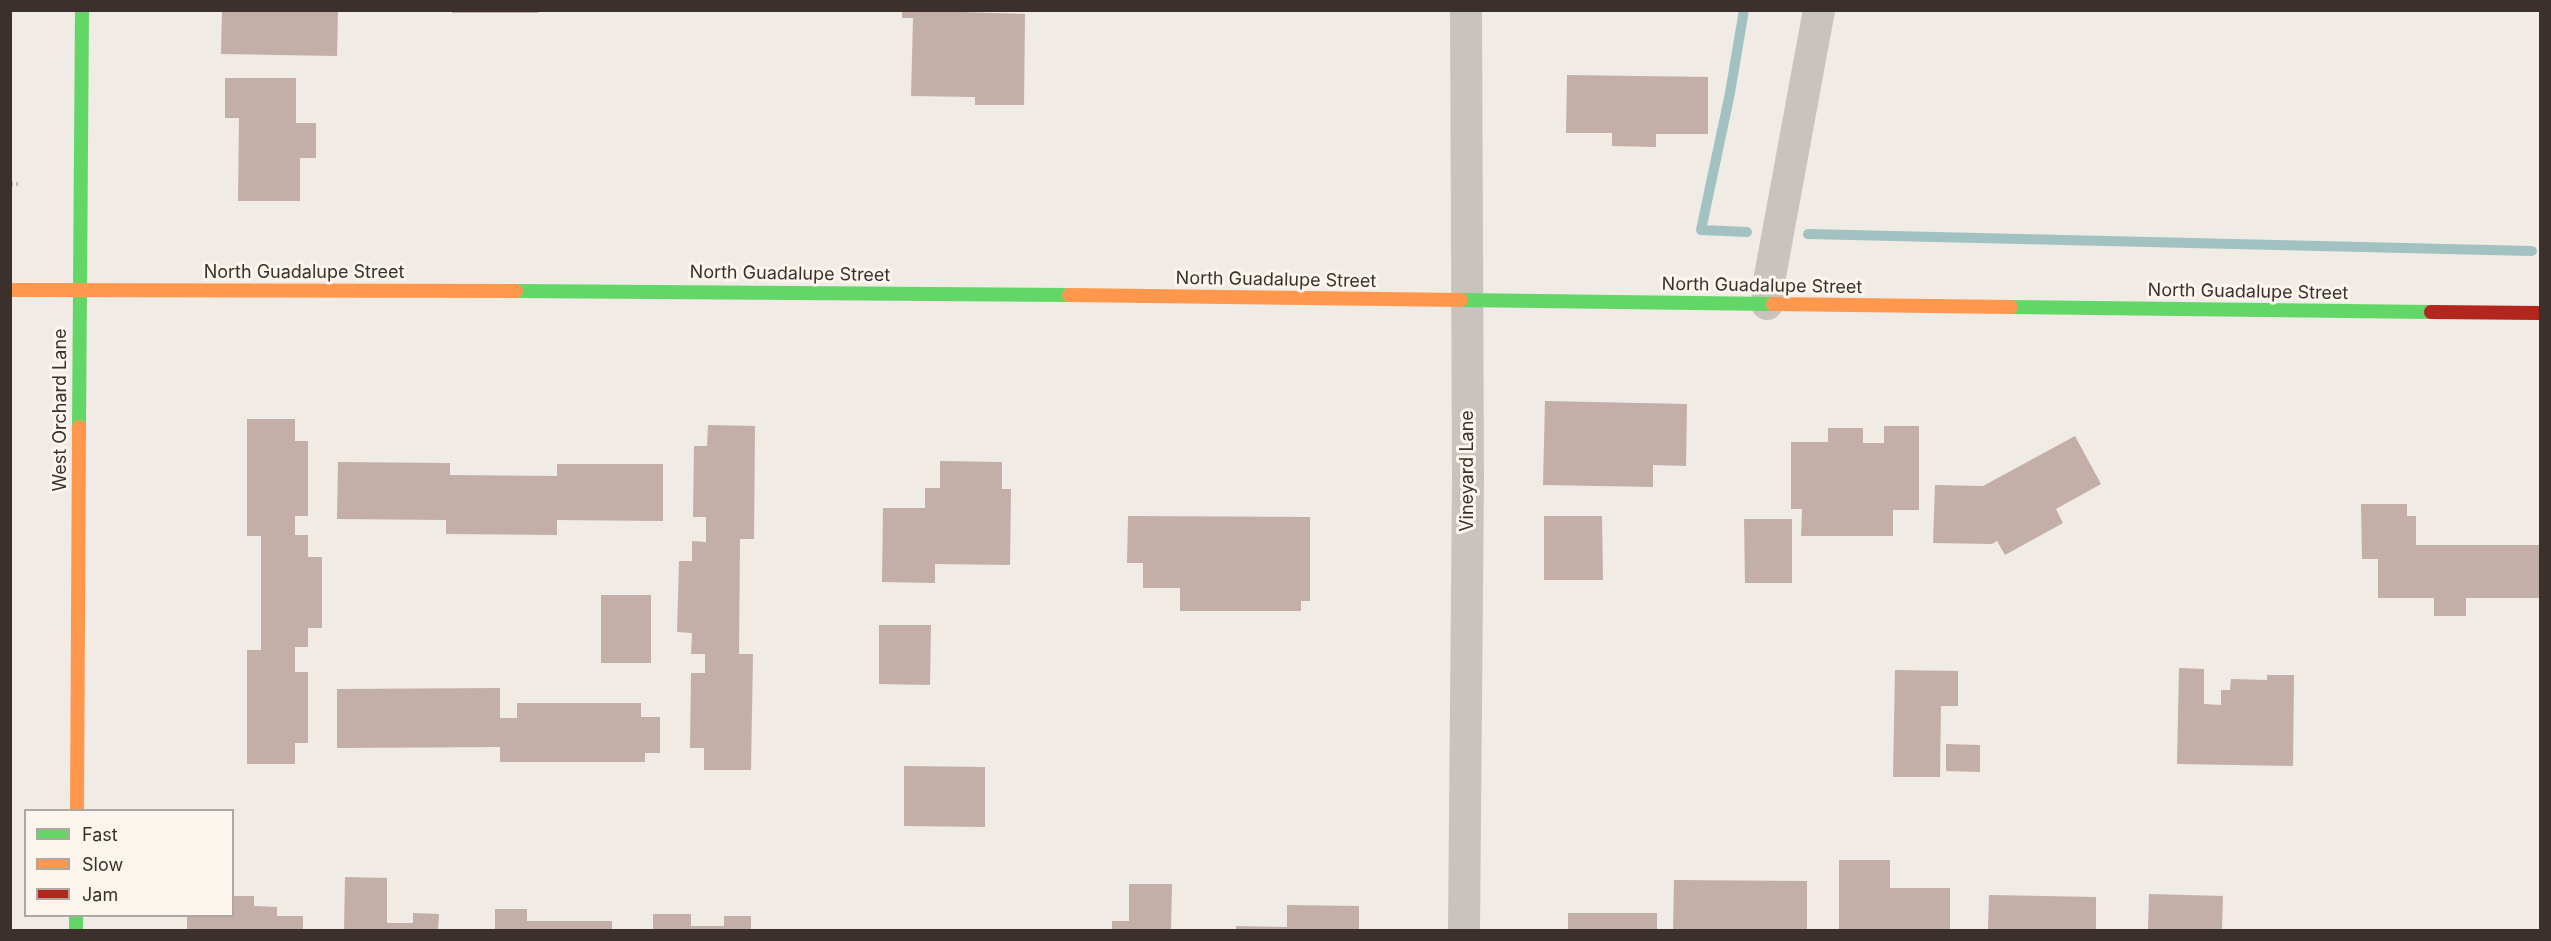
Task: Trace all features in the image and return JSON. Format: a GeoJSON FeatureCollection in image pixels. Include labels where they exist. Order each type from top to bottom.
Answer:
{"type":"FeatureCollection","features":[{"type":"Feature","properties":{"kind":"street","name":"West Orchard Lane"},"geometry":{"type":"LineString","coordinates":[[78,809],[82,10]]}},
{"type":"Feature","properties":{"kind":"street","name":"Vineyard Lane"},"geometry":{"type":"LineString","coordinates":[[1464,930],[1468,300],[1466,10]]}},
{"type":"Feature","properties":{"kind":"street"},"geometry":{"type":"LineString","coordinates":[[1767,304],[1772,266],[1820,10]]}},
{"type":"Feature","properties":{"kind":"street","name":"North Guadalupe Street"},"geometry":{"type":"LineString","coordinates":[[10,290],[693,291],[2541,313]]}},
{"type":"Feature","properties":{"kind":"path"},"geometry":{"type":"LineString","coordinates":[[10,184],[18,184]]}},
{"type":"Feature","properties":{"kind":"building"},"geometry":{"type":"Polygon","coordinates":[[[222,10],[338,10],[337,56],[221,54],[222,10]]]}},
{"type":"Feature","properties":{"kind":"building"},"geometry":{"type":"Polygon","coordinates":[[[452,10],[538,10],[538,13],[452,13],[452,10]]]}},
{"type":"Feature","properties":{"kind":"building"},"geometry":{"type":"Polygon","coordinates":[[[902,10],[1025,14],[1024,105],[975,105],[975,97],[911,96],[913,18],[902,18],[902,10]]]}},
{"type":"Feature","properties":{"kind":"building"},"geometry":{"type":"Polygon","coordinates":[[[1567,75],[1708,77],[1708,134],[1656,134],[1656,147],[1612,146],[1612,133],[1566,133],[1567,75]]]}},
{"type":"Feature","properties":{"kind":"building"},"geometry":{"type":"Polygon","coordinates":[[[225,78],[296,78],[296,123],[316,123],[316,158],[300,158],[300,201],[238,201],[239,118],[225,118],[225,78]]]}},
{"type":"Feature","properties":{"kind":"building"},"geometry":{"type":"Polygon","coordinates":[[[1545,401],[1687,404],[1686,466],[1653,465],[1653,487],[1543,485],[1545,401]]]}},
{"type":"Feature","properties":{"kind":"building"},"geometry":{"type":"Polygon","coordinates":[[[247,419],[295,419],[295,441],[308,441],[308,516],[295,516],[295,535],[308,535],[308,557],[322,557],[322,628],[308,628],[308,647],[295,647],[295,672],[308,672],[308,743],[295,743],[295,764],[247,764],[247,650],[261,650],[261,536],[247,536],[247,419]]]}},
{"type":"Feature","properties":{"kind":"building"},"geometry":{"type":"Polygon","coordinates":[[[708,425],[755,426],[754,539],[740,539],[739,654],[753,654],[751,770],[704,770],[704,748],[690,748],[691,673],[705,673],[705,654],[691,654],[692,633],[677,632],[679,561],[692,561],[692,541],[706,542],[706,517],[693,517],[694,446],[707,446],[708,425]]]}},
{"type":"Feature","properties":{"kind":"building"},"geometry":{"type":"Polygon","coordinates":[[[1884,426],[1919,426],[1919,510],[1893,510],[1893,536],[1801,536],[1802,509],[1791,509],[1791,442],[1828,442],[1828,428],[1863,428],[1863,443],[1884,443],[1884,426]]]}},
{"type":"Feature","properties":{"kind":"building"},"geometry":{"type":"Polygon","coordinates":[[[2075,436],[2101,484],[2056,509],[2063,523],[2005,555],[1997,541],[1992,544],[1933,543],[1935,485],[1983,486],[2075,436]]]}},
{"type":"Feature","properties":{"kind":"building"},"geometry":{"type":"Polygon","coordinates":[[[940,461],[1002,462],[1002,489],[1011,489],[1010,565],[935,564],[935,583],[882,582],[883,508],[925,508],[925,488],[940,488],[940,461]]]}},
{"type":"Feature","properties":{"kind":"building"},"geometry":{"type":"Polygon","coordinates":[[[338,462],[450,463],[450,475],[557,476],[557,464],[663,464],[663,521],[557,520],[557,535],[446,534],[446,520],[337,519],[338,462]]]}},
{"type":"Feature","properties":{"kind":"building"},"geometry":{"type":"Polygon","coordinates":[[[2361,504],[2407,504],[2407,516],[2416,516],[2416,545],[2540,545],[2540,598],[2466,598],[2466,616],[2434,616],[2434,598],[2378,598],[2378,559],[2362,559],[2361,504]]]}},
{"type":"Feature","properties":{"kind":"building"},"geometry":{"type":"Polygon","coordinates":[[[1128,516],[1310,517],[1310,601],[1301,601],[1301,611],[1180,611],[1180,588],[1143,588],[1143,563],[1127,563],[1128,516]]]}},
{"type":"Feature","properties":{"kind":"building"},"geometry":{"type":"Polygon","coordinates":[[[1544,516],[1602,516],[1603,580],[1544,580],[1544,516]]]}},
{"type":"Feature","properties":{"kind":"building"},"geometry":{"type":"Polygon","coordinates":[[[1744,519],[1792,519],[1792,583],[1745,583],[1744,519]]]}},
{"type":"Feature","properties":{"kind":"building"},"geometry":{"type":"Polygon","coordinates":[[[601,595],[651,595],[651,663],[601,663],[601,595]]]}},
{"type":"Feature","properties":{"kind":"building"},"geometry":{"type":"Polygon","coordinates":[[[879,625],[931,625],[930,685],[879,684],[879,625]]]}},
{"type":"Feature","properties":{"kind":"building"},"geometry":{"type":"Polygon","coordinates":[[[2179,668],[2204,669],[2204,704],[2221,705],[2221,690],[2230,690],[2231,679],[2267,680],[2267,675],[2294,675],[2293,766],[2177,764],[2179,668]]]}},
{"type":"Feature","properties":{"kind":"building"},"geometry":{"type":"Polygon","coordinates":[[[1895,670],[1958,671],[1958,706],[1941,706],[1940,777],[1893,777],[1895,670]]]}},
{"type":"Feature","properties":{"kind":"building"},"geometry":{"type":"Polygon","coordinates":[[[500,688],[500,718],[517,718],[517,703],[641,703],[641,717],[660,717],[660,753],[645,753],[645,762],[500,762],[500,747],[337,748],[337,689],[500,688]]]}},
{"type":"Feature","properties":{"kind":"building"},"geometry":{"type":"Polygon","coordinates":[[[1946,744],[1980,745],[1980,772],[1946,771],[1946,744]]]}},
{"type":"Feature","properties":{"kind":"building"},"geometry":{"type":"Polygon","coordinates":[[[904,766],[985,767],[985,827],[904,826],[904,766]]]}},
{"type":"Feature","properties":{"kind":"building"},"geometry":{"type":"Polygon","coordinates":[[[1839,860],[1890,860],[1890,888],[1950,888],[1950,930],[1839,930],[1839,860]]]}},
{"type":"Feature","properties":{"kind":"building"},"geometry":{"type":"Polygon","coordinates":[[[345,877],[387,878],[387,923],[413,923],[413,913],[439,914],[438,930],[344,930],[345,877]]]}},
{"type":"Feature","properties":{"kind":"building"},"geometry":{"type":"Polygon","coordinates":[[[1674,880],[1807,881],[1807,930],[1673,930],[1674,880]]]}},
{"type":"Feature","properties":{"kind":"building"},"geometry":{"type":"Polygon","coordinates":[[[1129,884],[1172,884],[1171,930],[1112,930],[1112,921],[1129,921],[1129,884]]]}},
{"type":"Feature","properties":{"kind":"building"},"geometry":{"type":"Polygon","coordinates":[[[2149,894],[2223,896],[2222,930],[2148,930],[2149,894]]]}},
{"type":"Feature","properties":{"kind":"building"},"geometry":{"type":"Polygon","coordinates":[[[1989,895],[2096,897],[2096,930],[1988,930],[1989,895]]]}},
{"type":"Feature","properties":{"kind":"building"},"geometry":{"type":"Polygon","coordinates":[[[234,896],[254,896],[254,906],[277,907],[277,916],[303,916],[303,930],[187,930],[187,917],[234,917],[234,896]]]}},
{"type":"Feature","properties":{"kind":"building"},"geometry":{"type":"Polygon","coordinates":[[[1287,905],[1359,906],[1359,930],[1236,930],[1236,926],[1287,927],[1287,905]]]}},
{"type":"Feature","properties":{"kind":"building"},"geometry":{"type":"Polygon","coordinates":[[[495,909],[527,909],[527,921],[612,921],[612,930],[495,930],[495,909]]]}},
{"type":"Feature","properties":{"kind":"building"},"geometry":{"type":"Polygon","coordinates":[[[1568,913],[1657,913],[1657,930],[1568,930],[1568,913]]]}},
{"type":"Feature","properties":{"kind":"building"},"geometry":{"type":"Polygon","coordinates":[[[653,914],[691,914],[691,926],[724,926],[724,916],[751,916],[751,930],[653,930],[653,914]]]}},
{"type":"Feature","properties":{"kind":"waterway"},"geometry":{"type":"LineString","coordinates":[[1744,10],[1730,93],[1701,230],[1747,232]]}},
{"type":"Feature","properties":{"kind":"waterway"},"geometry":{"type":"LineString","coordinates":[[1808,234],[2532,251]]}},
{"type":"Feature","properties":{"kind":"traffic: fast"},"geometry":{"type":"LineString","coordinates":[[79,427],[82,10]]}},
{"type":"Feature","properties":{"kind":"traffic: fast"},"geometry":{"type":"LineString","coordinates":[[516,291],[1069,295]]}},
{"type":"Feature","properties":{"kind":"traffic: fast"},"geometry":{"type":"LineString","coordinates":[[1461,300],[1773,304]]}},
{"type":"Feature","properties":{"kind":"traffic: fast"},"geometry":{"type":"LineString","coordinates":[[2011,307],[2431,312]]}},
{"type":"Feature","properties":{"kind":"traffic: fast"},"geometry":{"type":"LineString","coordinates":[[76,917],[76,930]]}},
{"type":"Feature","properties":{"kind":"traffic: slow"},"geometry":{"type":"LineString","coordinates":[[10,290],[516,291]]}},
{"type":"Feature","properties":{"kind":"traffic: slow"},"geometry":{"type":"LineString","coordinates":[[1069,295],[1461,300]]}},
{"type":"Feature","properties":{"kind":"traffic: slow"},"geometry":{"type":"LineString","coordinates":[[1773,304],[2011,307]]}},
{"type":"Feature","properties":{"kind":"traffic: slow"},"geometry":{"type":"LineString","coordinates":[[77,809],[79,427]]}},
{"type":"Feature","properties":{"kind":"traffic: jam"},"geometry":{"type":"LineString","coordinates":[[2431,312],[2540,313]]}}]}
